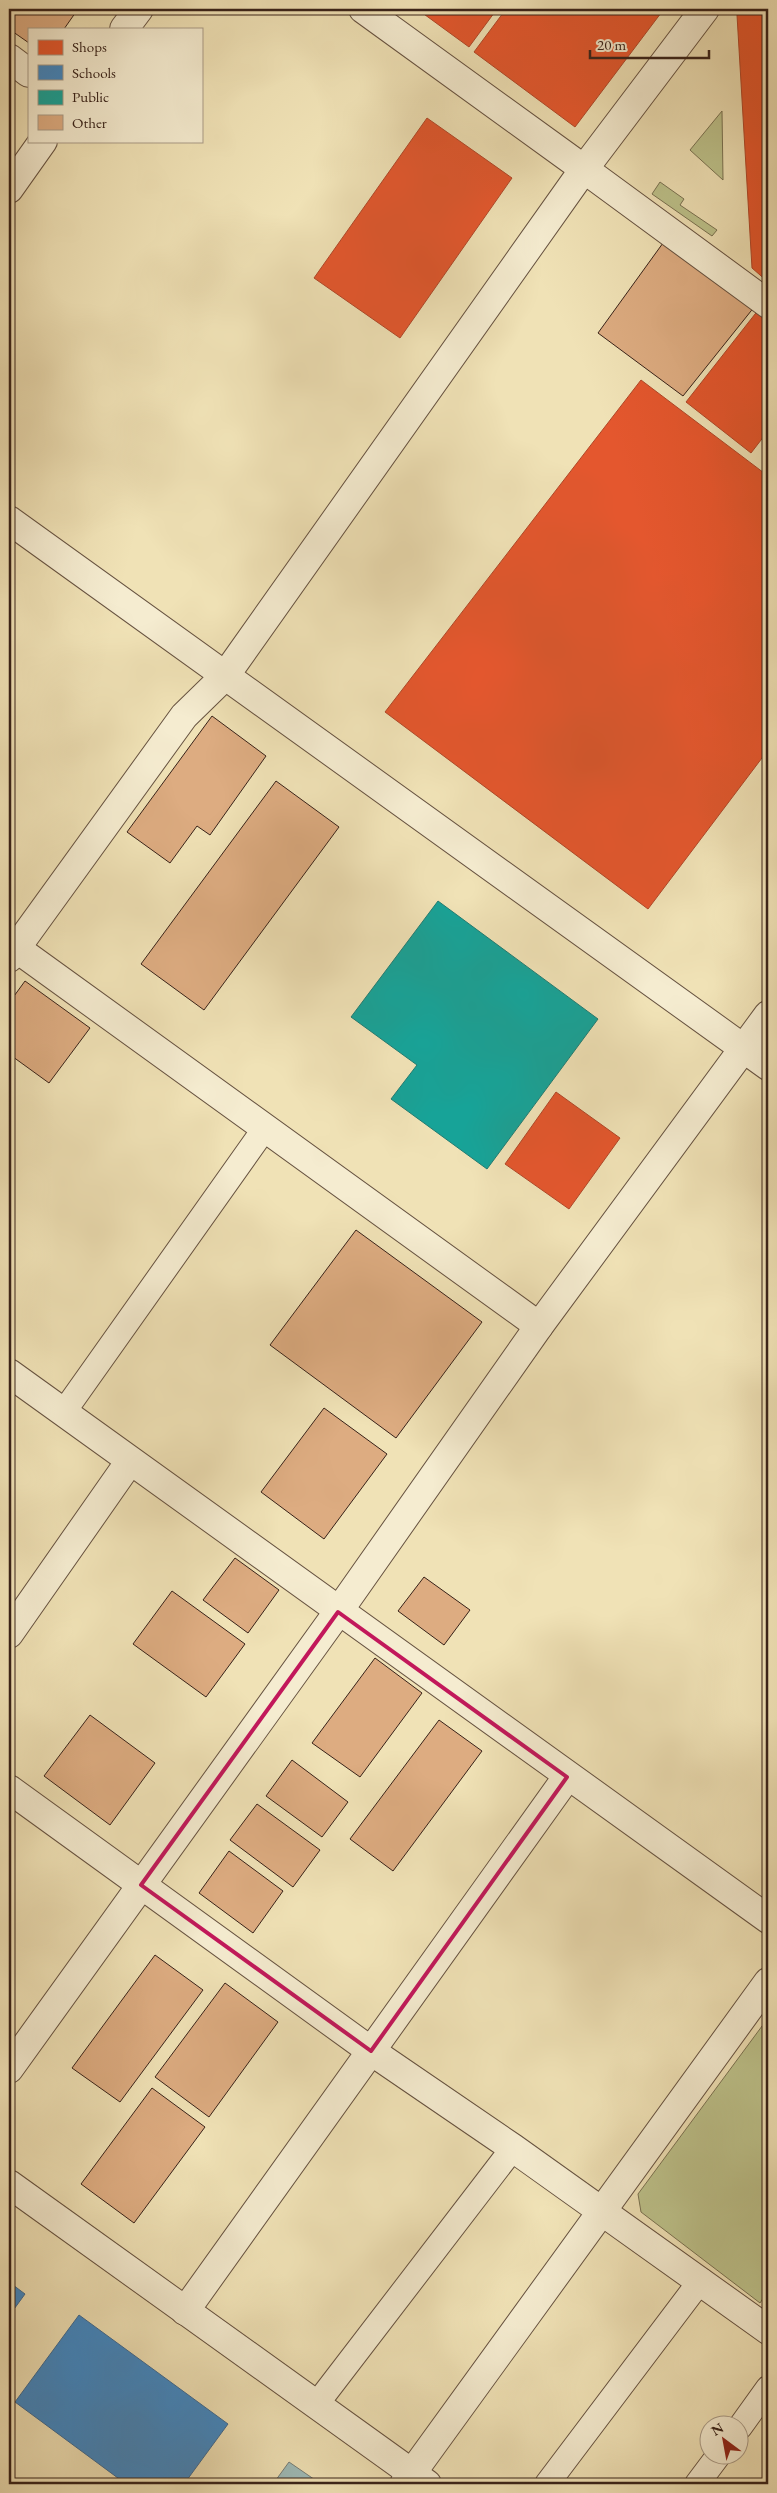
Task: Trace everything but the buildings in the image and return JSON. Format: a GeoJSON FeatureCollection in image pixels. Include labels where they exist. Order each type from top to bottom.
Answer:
{"type":"FeatureCollection","features":[{"type":"Feature","properties":{"kind":"street"},"geometry":{"type":"LineString","coordinates":[[125,28],[139,9]]}},
{"type":"Feature","properties":{"kind":"street"},"geometry":{"type":"LineString","coordinates":[[363,9],[768,304]]}},
{"type":"Feature","properties":{"kind":"street"},"geometry":{"type":"LineString","coordinates":[[539,1326],[265,1128],[11,950],[184,716],[225,676],[584,170],[705,9]]}},
{"type":"Feature","properties":{"kind":"street"},"geometry":{"type":"LineString","coordinates":[[9,58],[28,72]]}},
{"type":"Feature","properties":{"kind":"street"},"geometry":{"type":"LineString","coordinates":[[9,188],[41,142]]}},
{"type":"Feature","properties":{"kind":"street"},"geometry":{"type":"LineString","coordinates":[[9,520],[768,1066]]}},
{"type":"Feature","properties":{"kind":"street"},"geometry":{"type":"LineString","coordinates":[[9,2069],[338,1612],[539,1326],[768,1015]]}},
{"type":"Feature","properties":{"kind":"street"},"geometry":{"type":"LineString","coordinates":[[9,1373],[338,1612],[768,1919]]}},
{"type":"Feature","properties":{"kind":"street"},"geometry":{"type":"LineString","coordinates":[[9,1634],[130,1461]]}},
{"type":"Feature","properties":{"kind":"street"},"geometry":{"type":"LineString","coordinates":[[185,2311],[568,1777]]}},
{"type":"Feature","properties":{"kind":"street"},"geometry":{"type":"LineString","coordinates":[[9,1789],[371,2051],[701,2280],[768,2330]]}},
{"type":"Feature","properties":{"kind":"street"},"geometry":{"type":"LineString","coordinates":[[9,2184],[316,2404],[414,2481],[602,2211],[768,1982]]}},
{"type":"Feature","properties":{"kind":"lane"},"geometry":{"type":"LineString","coordinates":[[63,1412],[265,1128]]}},
{"type":"Feature","properties":{"kind":"lane"},"geometry":{"type":"LineString","coordinates":[[316,2404],[513,2148]]}},
{"type":"Feature","properties":{"kind":"lane"},"geometry":{"type":"LineString","coordinates":[[547,2484],[701,2280]]}},
{"type":"Feature","properties":{"kind":"lane"},"geometry":{"type":"LineString","coordinates":[[748,2416],[768,2388]]}},
{"type":"Feature","properties":{"kind":"lane"},"geometry":{"type":"LineString","coordinates":[[697,2484],[710,2466]]}},
{"type":"Feature","properties":{"kind":"highlighted area"},"geometry":{"type":"Polygon","coordinates":[[[338,1612],[567,1777],[371,2051],[141,1885],[338,1612]]]}},
{"type":"Feature","properties":{"kind":"green space"},"geometry":{"type":"Polygon","coordinates":[[[722,111],[723,179],[723,180],[690,150],[722,111]]]}},
{"type":"Feature","properties":{"kind":"green space"},"geometry":{"type":"Polygon","coordinates":[[[660,182],[684,199],[680,205],[717,230],[712,236],[652,194],[660,182]]]}},
{"type":"Feature","properties":{"kind":"green space"},"geometry":{"type":"Polygon","coordinates":[[[768,2018],[768,2291],[760,2303],[641,2212],[638,2194],[768,2018]]]}},
{"type":"Feature","properties":{"kind":"water"},"geometry":{"type":"Polygon","coordinates":[[[289,2462],[321,2484],[273,2484],[289,2462]]]}}]}
